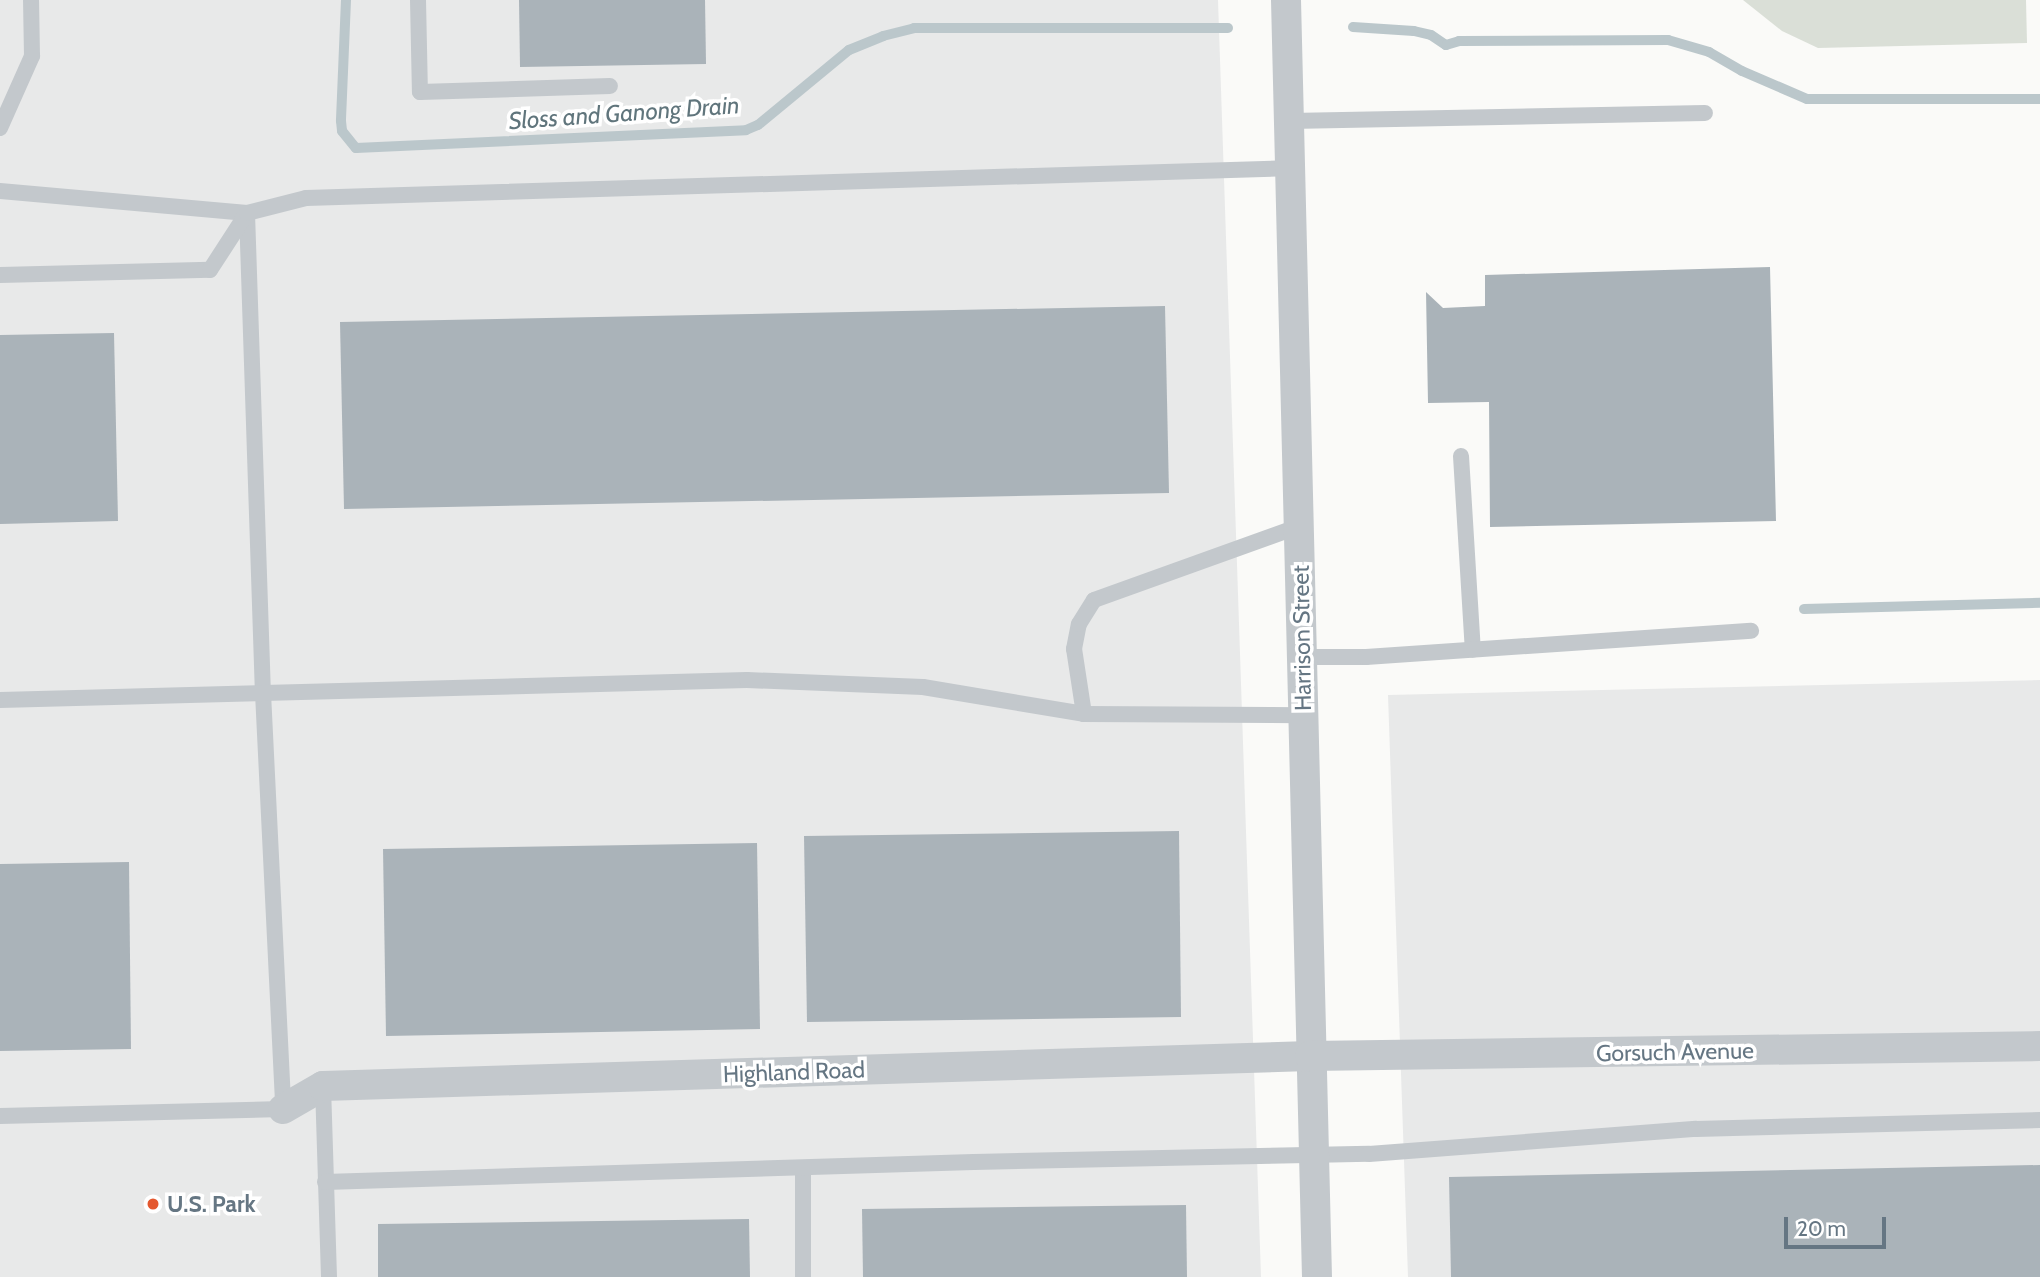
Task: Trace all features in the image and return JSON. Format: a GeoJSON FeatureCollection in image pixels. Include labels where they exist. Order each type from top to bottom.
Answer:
{"type":"FeatureCollection","features":[{"type":"Feature","properties":{"kind":"street","name":"Harrison Street"},"geometry":{"type":"LineString","coordinates":[[1286,0],[1317,1277]]}},
{"type":"Feature","properties":{"kind":"street","name":"Gorsuch Avenue"},"geometry":{"type":"LineString","coordinates":[[1310,1056],[2040,1046]]}},
{"type":"Feature","properties":{"kind":"street","name":"Highland Road"},"geometry":{"type":"LineString","coordinates":[[283,1109],[323,1086],[1310,1056]]}},
{"type":"Feature","properties":{"kind":"lane"},"geometry":{"type":"LineString","coordinates":[[0,128],[32,55],[31,0]]}},
{"type":"Feature","properties":{"kind":"lane"},"geometry":{"type":"LineString","coordinates":[[418,0],[420,92],[610,86]]}},
{"type":"Feature","properties":{"kind":"lane"},"geometry":{"type":"LineString","coordinates":[[1290,121],[1705,113]]}},
{"type":"Feature","properties":{"kind":"lane"},"geometry":{"type":"LineString","coordinates":[[0,191],[247,213],[306,198],[1291,168]]}},
{"type":"Feature","properties":{"kind":"lane"},"geometry":{"type":"LineString","coordinates":[[0,275],[210,270],[247,213]]}},
{"type":"Feature","properties":{"kind":"lane"},"geometry":{"type":"LineString","coordinates":[[0,1116],[283,1109],[263,693],[247,213]]}},
{"type":"Feature","properties":{"kind":"lane"},"geometry":{"type":"LineString","coordinates":[[1461,456],[1473,650]]}},
{"type":"Feature","properties":{"kind":"lane"},"geometry":{"type":"LineString","coordinates":[[1084,714],[1074,649],[1079,624],[1094,600],[1300,526]]}},
{"type":"Feature","properties":{"kind":"lane"},"geometry":{"type":"LineString","coordinates":[[1303,657],[1366,657],[1751,631]]}},
{"type":"Feature","properties":{"kind":"lane"},"geometry":{"type":"LineString","coordinates":[[0,700],[747,680],[923,687],[1084,714],[1304,715]]}},
{"type":"Feature","properties":{"kind":"lane"},"geometry":{"type":"LineString","coordinates":[[323,1086],[329,1277]]}},
{"type":"Feature","properties":{"kind":"lane"},"geometry":{"type":"LineString","coordinates":[[325,1182],[803,1167],[1313,1156],[1696,1129],[2040,1120]]}},
{"type":"Feature","properties":{"kind":"lane"},"geometry":{"type":"LineString","coordinates":[[803,1167],[803,1277]]}},
{"type":"Feature","properties":{"kind":"shaded area"},"geometry":{"type":"Polygon","coordinates":[[[0,0],[1218,0],[1261,1277],[0,1277],[0,0]]]}},
{"type":"Feature","properties":{"kind":"shaded area"},"geometry":{"type":"Polygon","coordinates":[[[1743,0],[2026,0],[2027,43],[1818,48],[1782,31],[1743,0]]]}},
{"type":"Feature","properties":{"kind":"shaded area"},"geometry":{"type":"Polygon","coordinates":[[[2040,680],[2040,1277],[1408,1277],[1388,695],[2040,680]]]}},
{"type":"Feature","properties":{"kind":"building"},"geometry":{"type":"Polygon","coordinates":[[[519,0],[705,0],[706,64],[520,67],[519,0]]]}},
{"type":"Feature","properties":{"kind":"building"},"geometry":{"type":"Polygon","coordinates":[[[1770,267],[1776,521],[1490,527],[1489,402],[1428,403],[1426,292],[1443,308],[1485,306],[1485,275],[1770,267]]]}},
{"type":"Feature","properties":{"kind":"building"},"geometry":{"type":"Polygon","coordinates":[[[1165,306],[1169,493],[344,509],[340,322],[1165,306]]]}},
{"type":"Feature","properties":{"kind":"building"},"geometry":{"type":"Polygon","coordinates":[[[114,333],[118,521],[0,524],[0,335],[114,333]]]}},
{"type":"Feature","properties":{"kind":"building"},"geometry":{"type":"Polygon","coordinates":[[[1179,831],[1181,1017],[807,1022],[804,836],[1179,831]]]}},
{"type":"Feature","properties":{"kind":"building"},"geometry":{"type":"Polygon","coordinates":[[[757,843],[760,1029],[386,1036],[383,849],[757,843]]]}},
{"type":"Feature","properties":{"kind":"building"},"geometry":{"type":"Polygon","coordinates":[[[129,862],[131,1049],[0,1051],[0,864],[129,862]]]}},
{"type":"Feature","properties":{"kind":"building"},"geometry":{"type":"Polygon","coordinates":[[[2040,1165],[2040,1277],[1451,1277],[1449,1177],[2040,1165]]]}},
{"type":"Feature","properties":{"kind":"building"},"geometry":{"type":"Polygon","coordinates":[[[1186,1205],[1187,1277],[863,1277],[862,1209],[1186,1205]]]}},
{"type":"Feature","properties":{"kind":"building"},"geometry":{"type":"Polygon","coordinates":[[[749,1219],[750,1277],[378,1277],[378,1224],[749,1219]]]}},
{"type":"Feature","properties":{"kind":"waterway","name":"Sloss and Ganong Drain"},"geometry":{"type":"LineString","coordinates":[[346,0],[341,121],[342,131],[356,148],[746,130],[758,125],[849,50],[883,36],[914,28],[1228,28]]}},
{"type":"Feature","properties":{"kind":"waterway","name":"Sloss and Ganong Drain"},"geometry":{"type":"LineString","coordinates":[[1353,27],[1414,31],[1431,35],[1446,45],[1459,41],[1668,40],[1709,52],[1742,71],[1807,99],[2040,99]]}},
{"type":"Feature","properties":{"kind":"waterway"},"geometry":{"type":"LineString","coordinates":[[1804,609],[2040,603]]}},
{"type":"Feature","properties":{"kind":"place","name":"U.S. Park"},"geometry":{"type":"Point","coordinates":[153,1204]}}]}
